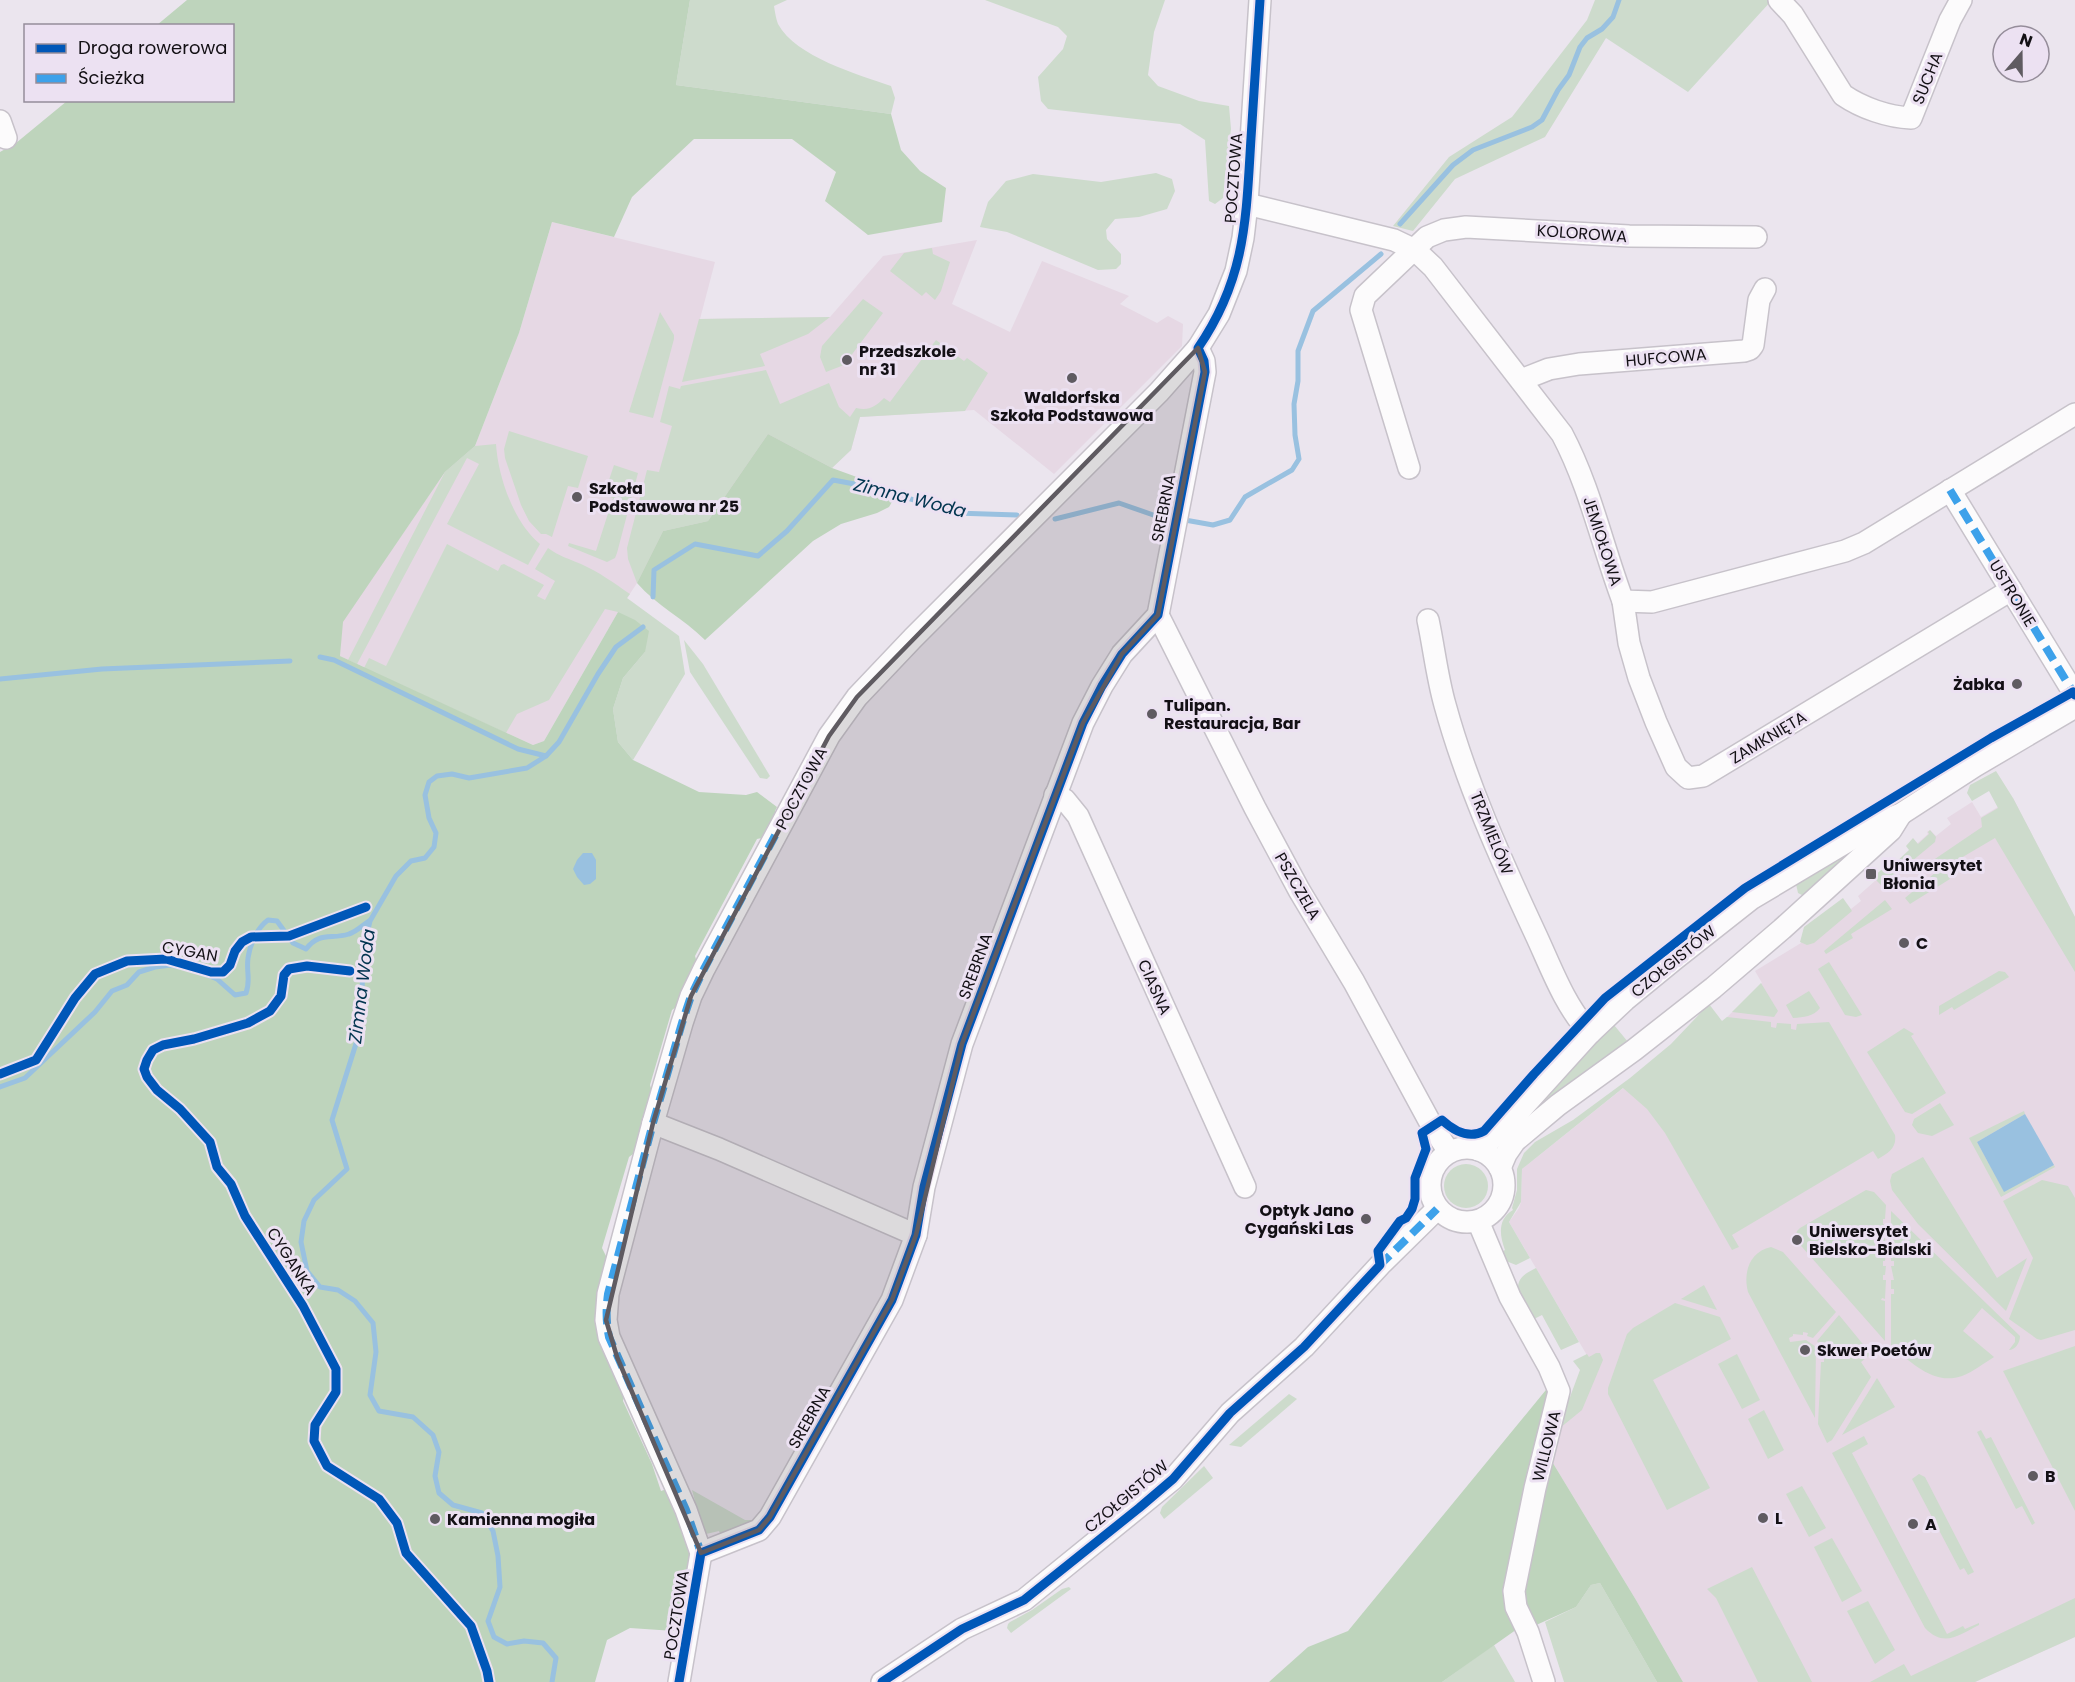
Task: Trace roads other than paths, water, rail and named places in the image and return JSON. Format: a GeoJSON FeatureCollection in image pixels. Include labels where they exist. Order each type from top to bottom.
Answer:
{"type":"FeatureCollection","features":[{"type":"Feature","properties":{"kind":"street","name":"POCZTOWA"},"geometry":{"type":"LineString","coordinates":[[680,1682],[701,1552],[665,1461],[617,1357],[609,1337],[606,1320],[608,1294],[682,1023],[704,969],[787,813],[829,736],[857,697],[1011,538],[1159,392],[1198,348],[1219,314],[1236,271],[1243,237],[1260,0]]}},
{"type":"Feature","properties":{"kind":"street","name":"SUCHA"},"geometry":{"type":"LineString","coordinates":[[1779,0],[1793,15],[1844,95],[1891,116],[1911,118],[1950,20],[1961,0]]}},
{"type":"Feature","properties":{"kind":"street","name":"JEMIOŁOWA"},"geometry":{"type":"LineString","coordinates":[[1247,204],[1383,237],[1415,250],[1433,267],[1562,434],[1592,504],[1623,601],[1652,602],[1845,551],[1864,543],[2075,414]]}},
{"type":"Feature","properties":{"kind":"street","name":"KOLOROWA"},"geometry":{"type":"LineString","coordinates":[[1415,250],[1434,232],[1467,227],[1629,236],[1756,237]]}},
{"type":"Feature","properties":{"kind":"street"},"geometry":{"type":"LineString","coordinates":[[1409,468],[1361,310],[1365,296],[1415,250]]}},
{"type":"Feature","properties":{"kind":"street","name":"HUFCOWA"},"geometry":{"type":"LineString","coordinates":[[1521,380],[1549,369],[1579,364],[1750,349],[1753,345],[1759,300],[1765,289]]}},
{"type":"Feature","properties":{"kind":"street","name":"SREBRNA"},"geometry":{"type":"LineString","coordinates":[[701,1552],[759,1530],[770,1517],[892,1300],[916,1235],[924,1187],[962,1044],[1055,795],[1083,723],[1101,686],[1122,654],[1158,615],[1205,372],[1204,361],[1198,348]]}},
{"type":"Feature","properties":{"kind":"street","name":"USTRONIE"},"geometry":{"type":"LineString","coordinates":[[1950,490],[2075,695]]}},
{"type":"Feature","properties":{"kind":"street","name":"ZAMKNIĘTA"},"geometry":{"type":"LineString","coordinates":[[1623,601],[1629,643],[1656,722],[1676,767],[1684,776],[1693,779],[1703,776],[2011,590]]}},
{"type":"Feature","properties":{"kind":"street","name":"PSZCZELA"},"geometry":{"type":"LineString","coordinates":[[1158,615],[1299,890],[1354,982],[1432,1126],[1449,1152]]}},
{"type":"Feature","properties":{"kind":"street","name":"TRZMIELÓW"},"geometry":{"type":"LineString","coordinates":[[1428,620],[1444,703],[1461,758],[1511,881],[1561,988],[1572,1009],[1590,1033]]}},
{"type":"Feature","properties":{"kind":"street","name":"CZOŁGISTÓW"},"geometry":{"type":"LineString","coordinates":[[1479,1150],[1502,1130],[1590,1033],[1625,1000],[1751,899],[1880,822],[1901,814],[1975,766],[2075,707]]}},
{"type":"Feature","properties":{"kind":"street","name":"CIASNA"},"geometry":{"type":"LineString","coordinates":[[1055,795],[1065,800],[1078,816],[1245,1187]]}},
{"type":"Feature","properties":{"kind":"street","name":"CZOŁGISTÓW"},"geometry":{"type":"LineString","coordinates":[[1500,1168],[1515,1141],[1558,1105],[1634,1050],[1758,949],[1891,830],[1901,814]]}},
{"type":"Feature","properties":{"kind":"street"},"geometry":{"type":"LineString","coordinates":[[653,1123],[916,1235]]}},
{"type":"Feature","properties":{"kind":"street"},"geometry":{"type":"LineString","coordinates":[[1467,1148],[1479,1150],[1494,1160],[1500,1168],[1504,1182],[1500,1202],[1488,1216],[1478,1221],[1456,1221],[1437,1209],[1430,1192],[1429,1180],[1440,1159],[1449,1152],[1467,1148]]}},
{"type":"Feature","properties":{"kind":"street","name":"CZOŁGISTÓW"},"geometry":{"type":"LineString","coordinates":[[882,1682],[962,1629],[1024,1600],[1173,1479],[1230,1413],[1304,1347],[1380,1265],[1437,1209]]}},
{"type":"Feature","properties":{"kind":"street","name":"WILLOWA"},"geometry":{"type":"LineString","coordinates":[[1478,1221],[1510,1297],[1549,1367],[1559,1391],[1535,1488],[1514,1591],[1516,1607],[1528,1632],[1544,1682]]}},
{"type":"Feature","properties":{"kind":"water"},"geometry":{"type":"Polygon","coordinates":[[[583,853],[592,853],[596,860],[596,879],[584,885],[573,869],[583,853]]]}},
{"type":"Feature","properties":{"kind":"water"},"geometry":{"type":"Polygon","coordinates":[[[2025,1114],[2054,1165],[2004,1192],[1977,1142],[2025,1114]]]}},
{"type":"Feature","properties":{"kind":"waterway","name":"Zimna Woda"},"geometry":{"type":"LineString","coordinates":[[1400,224],[1453,165],[1473,150],[1532,127],[1542,120],[1569,75],[1580,47],[1587,38],[1602,29],[1613,17],[1619,0]]}},
{"type":"Feature","properties":{"kind":"waterway","name":"Zimna Woda"},"geometry":{"type":"LineString","coordinates":[[1185,520],[1213,525],[1230,520],[1245,497],[1292,470],[1299,459],[1295,435],[1294,404],[1298,381],[1298,351],[1313,311],[1381,254]]}},
{"type":"Feature","properties":{"kind":"waterway","name":"Zimna Woda"},"geometry":{"type":"LineString","coordinates":[[653,597],[654,570],[695,544],[758,556],[787,531],[833,480],[876,488],[955,513],[1017,515]]}},
{"type":"Feature","properties":{"kind":"waterway","name":"Zimna Woda"},"geometry":{"type":"LineString","coordinates":[[1055,519],[1119,503],[1159,517]]}},
{"type":"Feature","properties":{"kind":"waterway","name":"Zimna Woda"},"geometry":{"type":"LineString","coordinates":[[552,1682],[556,1658],[543,1643],[524,1641],[507,1644],[494,1637],[488,1621],[500,1587],[498,1556],[493,1531],[482,1513],[453,1505],[439,1493],[435,1476],[439,1452],[433,1435],[413,1417],[379,1411],[370,1395],[376,1352],[373,1323],[355,1301],[338,1290],[320,1287],[307,1271],[301,1242],[304,1221],[314,1200],[347,1169],[332,1120],[360,1031],[364,948],[370,921],[396,876],[411,861],[425,858],[434,847],[436,833],[429,818],[425,795],[429,782],[437,776],[452,774],[469,778],[527,768],[546,756],[559,742],[616,647],[643,627]]}},
{"type":"Feature","properties":{"kind":"waterway"},"geometry":{"type":"LineString","coordinates":[[320,657],[334,660],[518,749],[546,756]]}},
{"type":"Feature","properties":{"kind":"waterway"},"geometry":{"type":"LineString","coordinates":[[0,679],[102,669],[290,661]]}},
{"type":"Feature","properties":{"kind":"waterway"},"geometry":{"type":"LineString","coordinates":[[0,1087],[25,1078],[95,1012],[112,991],[127,985],[139,972],[171,965],[195,970],[217,979],[235,995],[246,993],[250,947],[257,932],[268,920],[277,921],[293,943],[306,949],[316,940],[349,934],[369,921]]}},
{"type":"Feature","properties":{"kind":"place","name":"Przedszkole nr 31"},"geometry":{"type":"Point","coordinates":[847,360]}},
{"type":"Feature","properties":{"kind":"place","name":"Waldorfska Szkoła Podstawowa"},"geometry":{"type":"Point","coordinates":[1072,378]}},
{"type":"Feature","properties":{"kind":"place","name":"Szkoła Podstawowa nr 25"},"geometry":{"type":"Point","coordinates":[577,497]}},
{"type":"Feature","properties":{"kind":"place","name":"Żabka"},"geometry":{"type":"Point","coordinates":[2017,684]}},
{"type":"Feature","properties":{"kind":"place","name":"Tulipan. Restauracja, Bar"},"geometry":{"type":"Point","coordinates":[1152,714]}},
{"type":"Feature","properties":{"kind":"place","name":"Uniwersytet Błonia"},"geometry":{"type":"Point","coordinates":[1871,874]}},
{"type":"Feature","properties":{"kind":"place","name":"C"},"geometry":{"type":"Point","coordinates":[1904,943]}},
{"type":"Feature","properties":{"kind":"place","name":"Optyk Jano Cygański Las"},"geometry":{"type":"Point","coordinates":[1366,1219]}},
{"type":"Feature","properties":{"kind":"place","name":"Uniwersytet Bielsko-Bialski"},"geometry":{"type":"Point","coordinates":[1797,1240]}},
{"type":"Feature","properties":{"kind":"place","name":"Skwer Poetów"},"geometry":{"type":"Point","coordinates":[1805,1350]}},
{"type":"Feature","properties":{"kind":"place","name":"B"},"geometry":{"type":"Point","coordinates":[2033,1476]}},
{"type":"Feature","properties":{"kind":"place","name":"L"},"geometry":{"type":"Point","coordinates":[1763,1518]}},
{"type":"Feature","properties":{"kind":"place","name":"Kamienna mogiła"},"geometry":{"type":"Point","coordinates":[435,1519]}},
{"type":"Feature","properties":{"kind":"place","name":"A"},"geometry":{"type":"Point","coordinates":[1913,1524]}}]}
